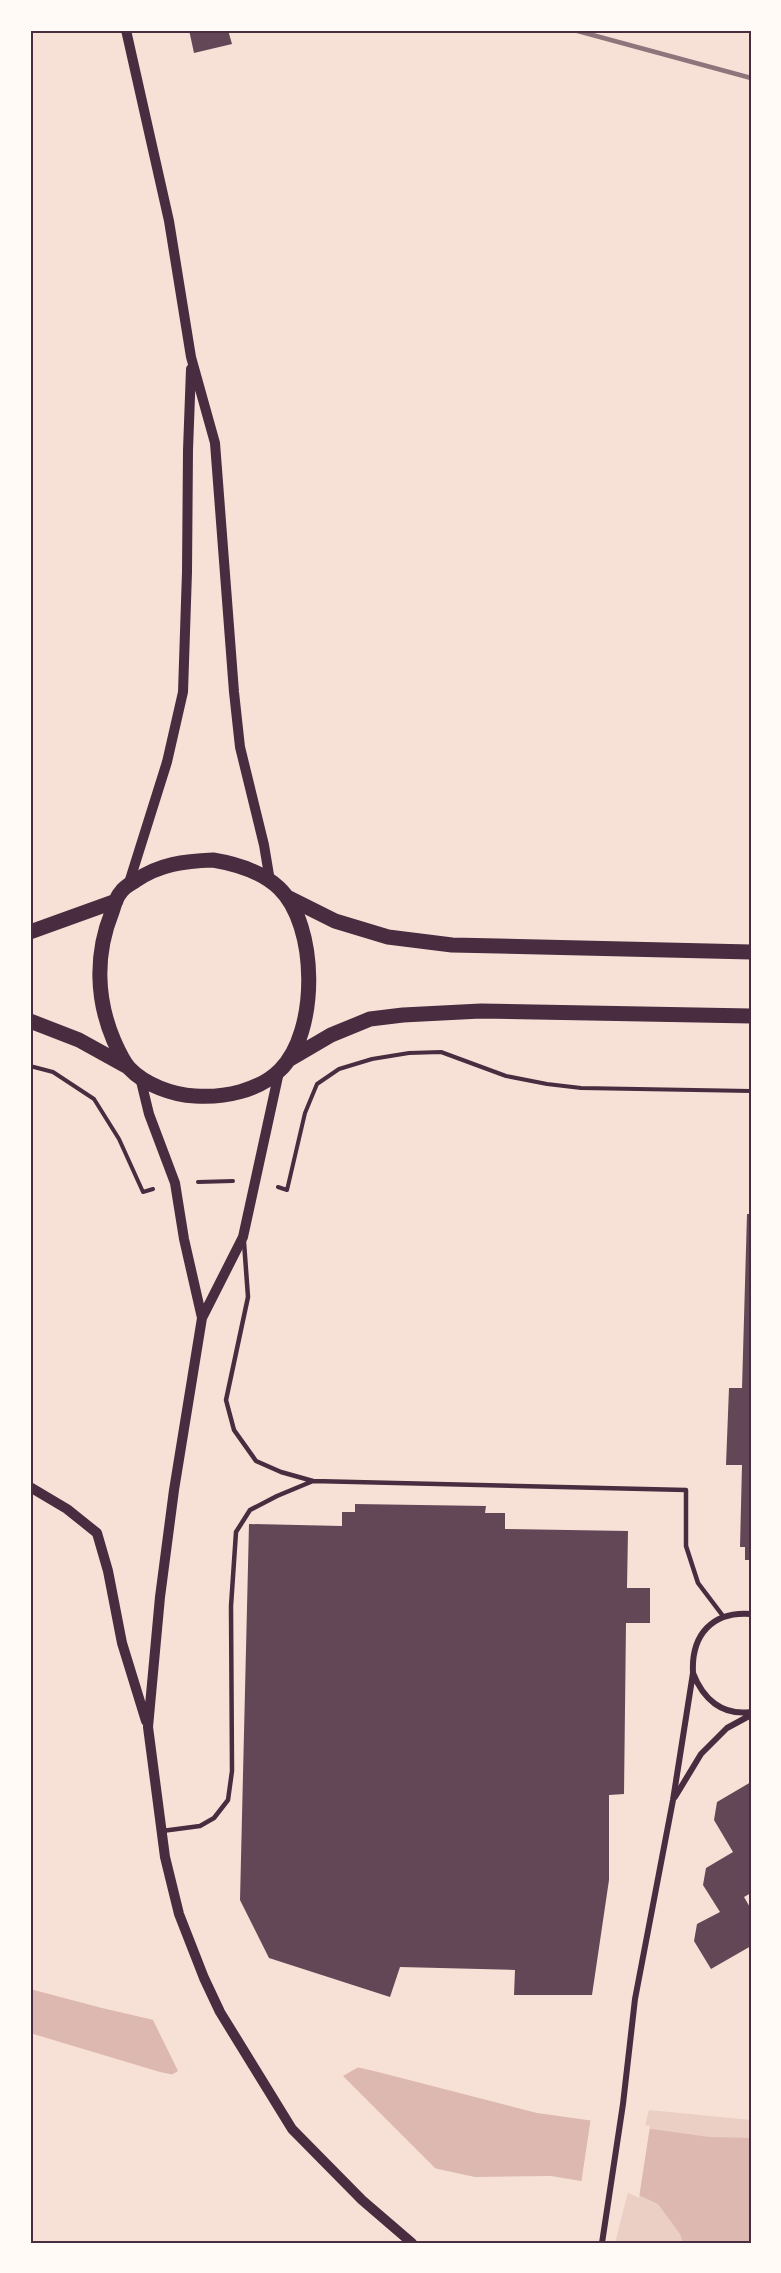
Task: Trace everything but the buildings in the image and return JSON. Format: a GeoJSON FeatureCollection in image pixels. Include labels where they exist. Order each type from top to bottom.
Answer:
{"type":"FeatureCollection","features":[{"type":"Feature","properties":{"kind":"main road"},"geometry":{"type":"LineString","coordinates":[[135,1072],[108,1029],[99,986],[102,942],[121,891],[146,873],[176,862],[213,860],[251,870],[270,881],[287,897],[335,921],[388,937],[452,945],[751,952]]}},
{"type":"Feature","properties":{"kind":"main road"},"geometry":{"type":"LineString","coordinates":[[287,897],[301,930],[308,966],[306,1014],[290,1059]]}},
{"type":"Feature","properties":{"kind":"main road"},"geometry":{"type":"LineString","coordinates":[[30,932],[116,901]]}},
{"type":"Feature","properties":{"kind":"main road"},"geometry":{"type":"LineString","coordinates":[[30,1021],[79,1040],[174,1092],[210,1097],[247,1089],[263,1082],[279,1071],[290,1059],[331,1035],[370,1019],[481,1011],[751,1016]]}},
{"type":"Feature","properties":{"kind":"street"},"geometry":{"type":"LineString","coordinates":[[126,30],[169,221],[191,357],[215,443],[240,747],[264,845],[270,881]]}},
{"type":"Feature","properties":{"kind":"street"},"geometry":{"type":"LineString","coordinates":[[128,886],[167,762],[183,693],[191,357]]}},
{"type":"Feature","properties":{"kind":"street"},"geometry":{"type":"LineString","coordinates":[[148,1727],[160,1597],[174,1490],[202,1318],[243,1237],[279,1071]]}},
{"type":"Feature","properties":{"kind":"street"},"geometry":{"type":"LineString","coordinates":[[135,1072],[175,1183],[184,1239],[202,1318]]}},
{"type":"Feature","properties":{"kind":"street"},"geometry":{"type":"LineString","coordinates":[[30,1487],[67,1509],[97,1533],[108,1571],[122,1643],[148,1727],[165,1857],[179,1914],[220,2012],[292,2129],[362,2200],[412,2243]]}},
{"type":"Feature","properties":{"kind":"street"},"geometry":{"type":"LineString","coordinates":[[602,2243],[623,2104],[635,2000],[673,1800],[693,1673],[692,1656],[697,1639],[708,1626],[723,1616],[738,1613],[751,1614]]}},
{"type":"Feature","properties":{"kind":"street"},"geometry":{"type":"LineString","coordinates":[[693,1673],[699,1689],[710,1702],[725,1710],[751,1713]]}},
{"type":"Feature","properties":{"kind":"street"},"geometry":{"type":"LineString","coordinates":[[673,1800],[701,1754],[727,1728],[751,1713]]}},
{"type":"Feature","properties":{"kind":"lane"},"geometry":{"type":"LineString","coordinates":[[243,1237],[248,1297],[226,1400],[234,1430],[256,1461],[280,1472],[313,1481],[686,1490],[686,1546],[698,1583],[723,1616]]}},
{"type":"Feature","properties":{"kind":"lane"},"geometry":{"type":"LineString","coordinates":[[162,1831],[200,1826],[214,1818],[228,1800],[232,1771],[231,1606],[236,1532],[250,1510],[313,1481]]}},
{"type":"Feature","properties":{"kind":"path"},"geometry":{"type":"LineString","coordinates":[[30,1066],[53,1072],[94,1099],[119,1139],[143,1192],[175,1183],[255,1181],[287,1190],[305,1113],[317,1084],[339,1069],[390,1056],[441,1052],[506,1076],[581,1088],[751,1091]]}},
{"type":"Feature","properties":{"kind":"shaded area"},"geometry":{"type":"Polygon","coordinates":[[[30,1989],[378,2072],[537,2113],[709,2137],[751,2138],[751,2243],[683,2243],[680,2234],[658,2204],[623,2188],[551,2176],[475,2177],[387,2158],[256,2092],[160,2072],[30,2033],[30,1989]]]}},
{"type":"Feature","properties":{"kind":"shaded area"},"geometry":{"type":"Polygon","coordinates":[[[649,2110],[751,2120],[751,2243],[615,2243],[649,2110]]]}},
{"type":"Feature","properties":{"kind":"pier"},"geometry":{"type":"Polygon","coordinates":[[[151,2016],[362,2065],[343,2076],[440,2173],[386,2161],[323,2138],[255,2095],[168,2077],[178,2071],[151,2016]]]}},
{"type":"Feature","properties":{"kind":"pier"},"geometry":{"type":"Polygon","coordinates":[[[591,2117],[650,2126],[639,2198],[622,2190],[581,2184],[591,2117]]]}},
{"type":"Feature","properties":{"kind":"railway"},"geometry":{"type":"LineString","coordinates":[[574,30],[751,78]]}}]}
